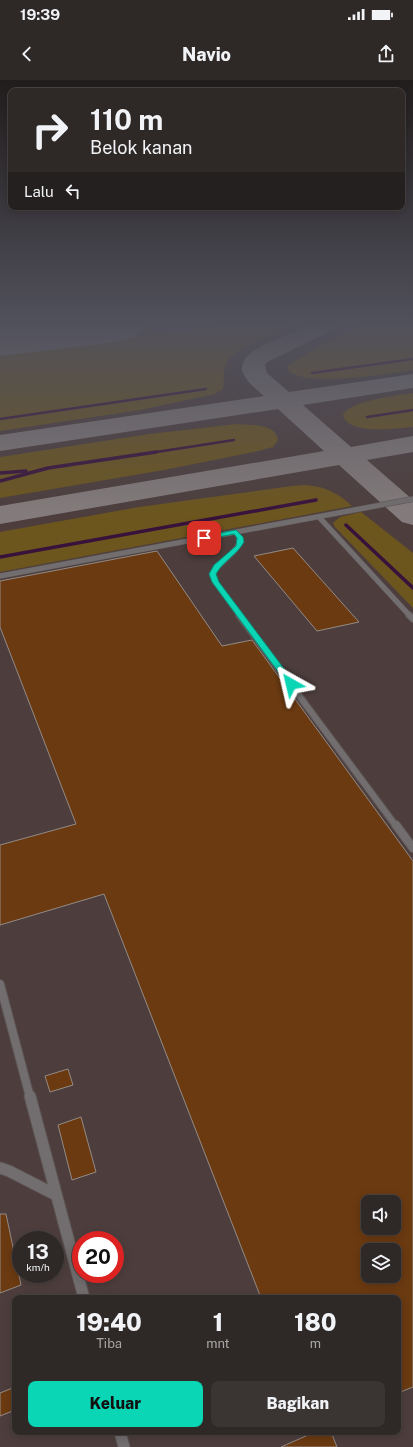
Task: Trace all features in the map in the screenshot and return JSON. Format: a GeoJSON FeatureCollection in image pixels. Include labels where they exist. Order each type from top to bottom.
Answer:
{"type":"FeatureCollection","features":[{"type":"Feature","properties":{"kind":"lane"},"geometry":{"type":"LineString","coordinates":[[0,576],[413,500]]}},
{"type":"Feature","properties":{"kind":"lane"},"geometry":{"type":"LineString","coordinates":[[319,517],[413,619]]}},
{"type":"Feature","properties":{"kind":"lane"},"geometry":{"type":"LineString","coordinates":[[236,532],[241,538],[241,542],[238,547],[216,567],[212,574],[215,582],[413,848]]}},
{"type":"Feature","properties":{"kind":"lane"},"geometry":{"type":"LineString","coordinates":[[0,984],[83,1295]]}},
{"type":"Feature","properties":{"kind":"lane"},"geometry":{"type":"LineString","coordinates":[[0,1168],[56,1195]]}},
{"type":"Feature","properties":{"kind":"lane"},"geometry":{"type":"LineString","coordinates":[[121,1435],[124,1447]]}},
{"type":"Feature","properties":{"kind":"shaded area"},"geometry":{"type":"Polygon","coordinates":[[[0,390],[413,390],[413,1447],[0,1447],[0,390]]]}},
{"type":"Feature","properties":{"kind":"shaded area"},"geometry":{"type":"Polygon","coordinates":[[[0,390],[222,390],[215,394],[140,410],[0,431],[0,390]]]}},
{"type":"Feature","properties":{"kind":"shaded area"},"geometry":{"type":"Polygon","coordinates":[[[413,393],[413,427],[385,429],[363,428],[354,426],[347,422],[343,415],[348,410],[364,402],[413,393]]]}},
{"type":"Feature","properties":{"kind":"shaded area"},"geometry":{"type":"Polygon","coordinates":[[[237,424],[255,425],[267,428],[276,434],[278,440],[273,447],[258,451],[164,470],[0,498],[0,457],[149,434],[237,424]]]}},
{"type":"Feature","properties":{"kind":"shaded area"},"geometry":{"type":"Polygon","coordinates":[[[306,485],[320,487],[331,491],[352,506],[0,572],[0,532],[139,507],[306,485]]]}},
{"type":"Feature","properties":{"kind":"shaded area"},"geometry":{"type":"Polygon","coordinates":[[[361,512],[413,553],[413,608],[335,527],[333,523],[340,517],[361,512]]]}},
{"type":"Feature","properties":{"kind":"building"},"geometry":{"type":"Polygon","coordinates":[[[293,548],[359,622],[317,631],[254,556],[293,548]]]}},
{"type":"Feature","properties":{"kind":"building"},"geometry":{"type":"Polygon","coordinates":[[[157,551],[222,646],[252,640],[413,861],[413,1387],[401,1392],[401,1295],[260,1295],[104,894],[0,925],[0,845],[76,824],[0,627],[0,581],[157,551]]]}},
{"type":"Feature","properties":{"kind":"building"},"geometry":{"type":"Polygon","coordinates":[[[68,1069],[73,1085],[50,1092],[45,1076],[68,1069]]]}},
{"type":"Feature","properties":{"kind":"building"},"geometry":{"type":"Polygon","coordinates":[[[81,1117],[96,1172],[72,1180],[58,1125],[81,1117]]]}},
{"type":"Feature","properties":{"kind":"building"},"geometry":{"type":"Polygon","coordinates":[[[0,1214],[6,1214],[12,1242],[12,1283],[21,1283],[21,1285],[0,1293],[0,1214]]]}},
{"type":"Feature","properties":{"kind":"building"},"geometry":{"type":"Polygon","coordinates":[[[12,1388],[12,1411],[0,1416],[0,1393],[12,1388]]]}},
{"type":"Feature","properties":{"kind":"building"},"geometry":{"type":"Polygon","coordinates":[[[308,1435],[332,1435],[337,1447],[281,1447],[308,1435]]]}},
{"type":"Feature","properties":{"kind":"waterway"},"geometry":{"type":"LineString","coordinates":[[0,419],[201,390]]}},
{"type":"Feature","properties":{"kind":"waterway"},"geometry":{"type":"LineString","coordinates":[[367,417],[413,410]]}},
{"type":"Feature","properties":{"kind":"waterway"},"geometry":{"type":"LineString","coordinates":[[150,453],[234,440]]}},
{"type":"Feature","properties":{"kind":"waterway"},"geometry":{"type":"LineString","coordinates":[[0,481],[48,468],[156,452]]}},
{"type":"Feature","properties":{"kind":"waterway"},"geometry":{"type":"LineString","coordinates":[[0,473],[26,471]]}},
{"type":"Feature","properties":{"kind":"waterway"},"geometry":{"type":"LineString","coordinates":[[0,557],[316,500]]}},
{"type":"Feature","properties":{"kind":"waterway"},"geometry":{"type":"LineString","coordinates":[[346,525],[413,588]]}},
{"type":"Feature","properties":{"kind":"taxiway"},"geometry":{"type":"LineString","coordinates":[[271,390],[283,400]]}},
{"type":"Feature","properties":{"kind":"taxiway"},"geometry":{"type":"LineString","coordinates":[[283,400],[354,390]]}},
{"type":"Feature","properties":{"kind":"taxiway"},"geometry":{"type":"LineString","coordinates":[[0,443],[283,400]]}},
{"type":"Feature","properties":{"kind":"taxiway"},"geometry":{"type":"LineString","coordinates":[[283,400],[345,456]]}},
{"type":"Feature","properties":{"kind":"taxiway"},"geometry":{"type":"LineString","coordinates":[[345,456],[413,444]]}},
{"type":"Feature","properties":{"kind":"taxiway"},"geometry":{"type":"LineString","coordinates":[[0,515],[345,456]]}},
{"type":"Feature","properties":{"kind":"taxiway"},"geometry":{"type":"LineString","coordinates":[[345,456],[413,516]]}},
{"type":"Feature","properties":{"kind":"route"},"geometry":{"type":"LineString","coordinates":[[204,538],[236,532],[241,538],[241,542],[238,547],[216,567],[212,574],[215,582],[291,684]]}}]}
